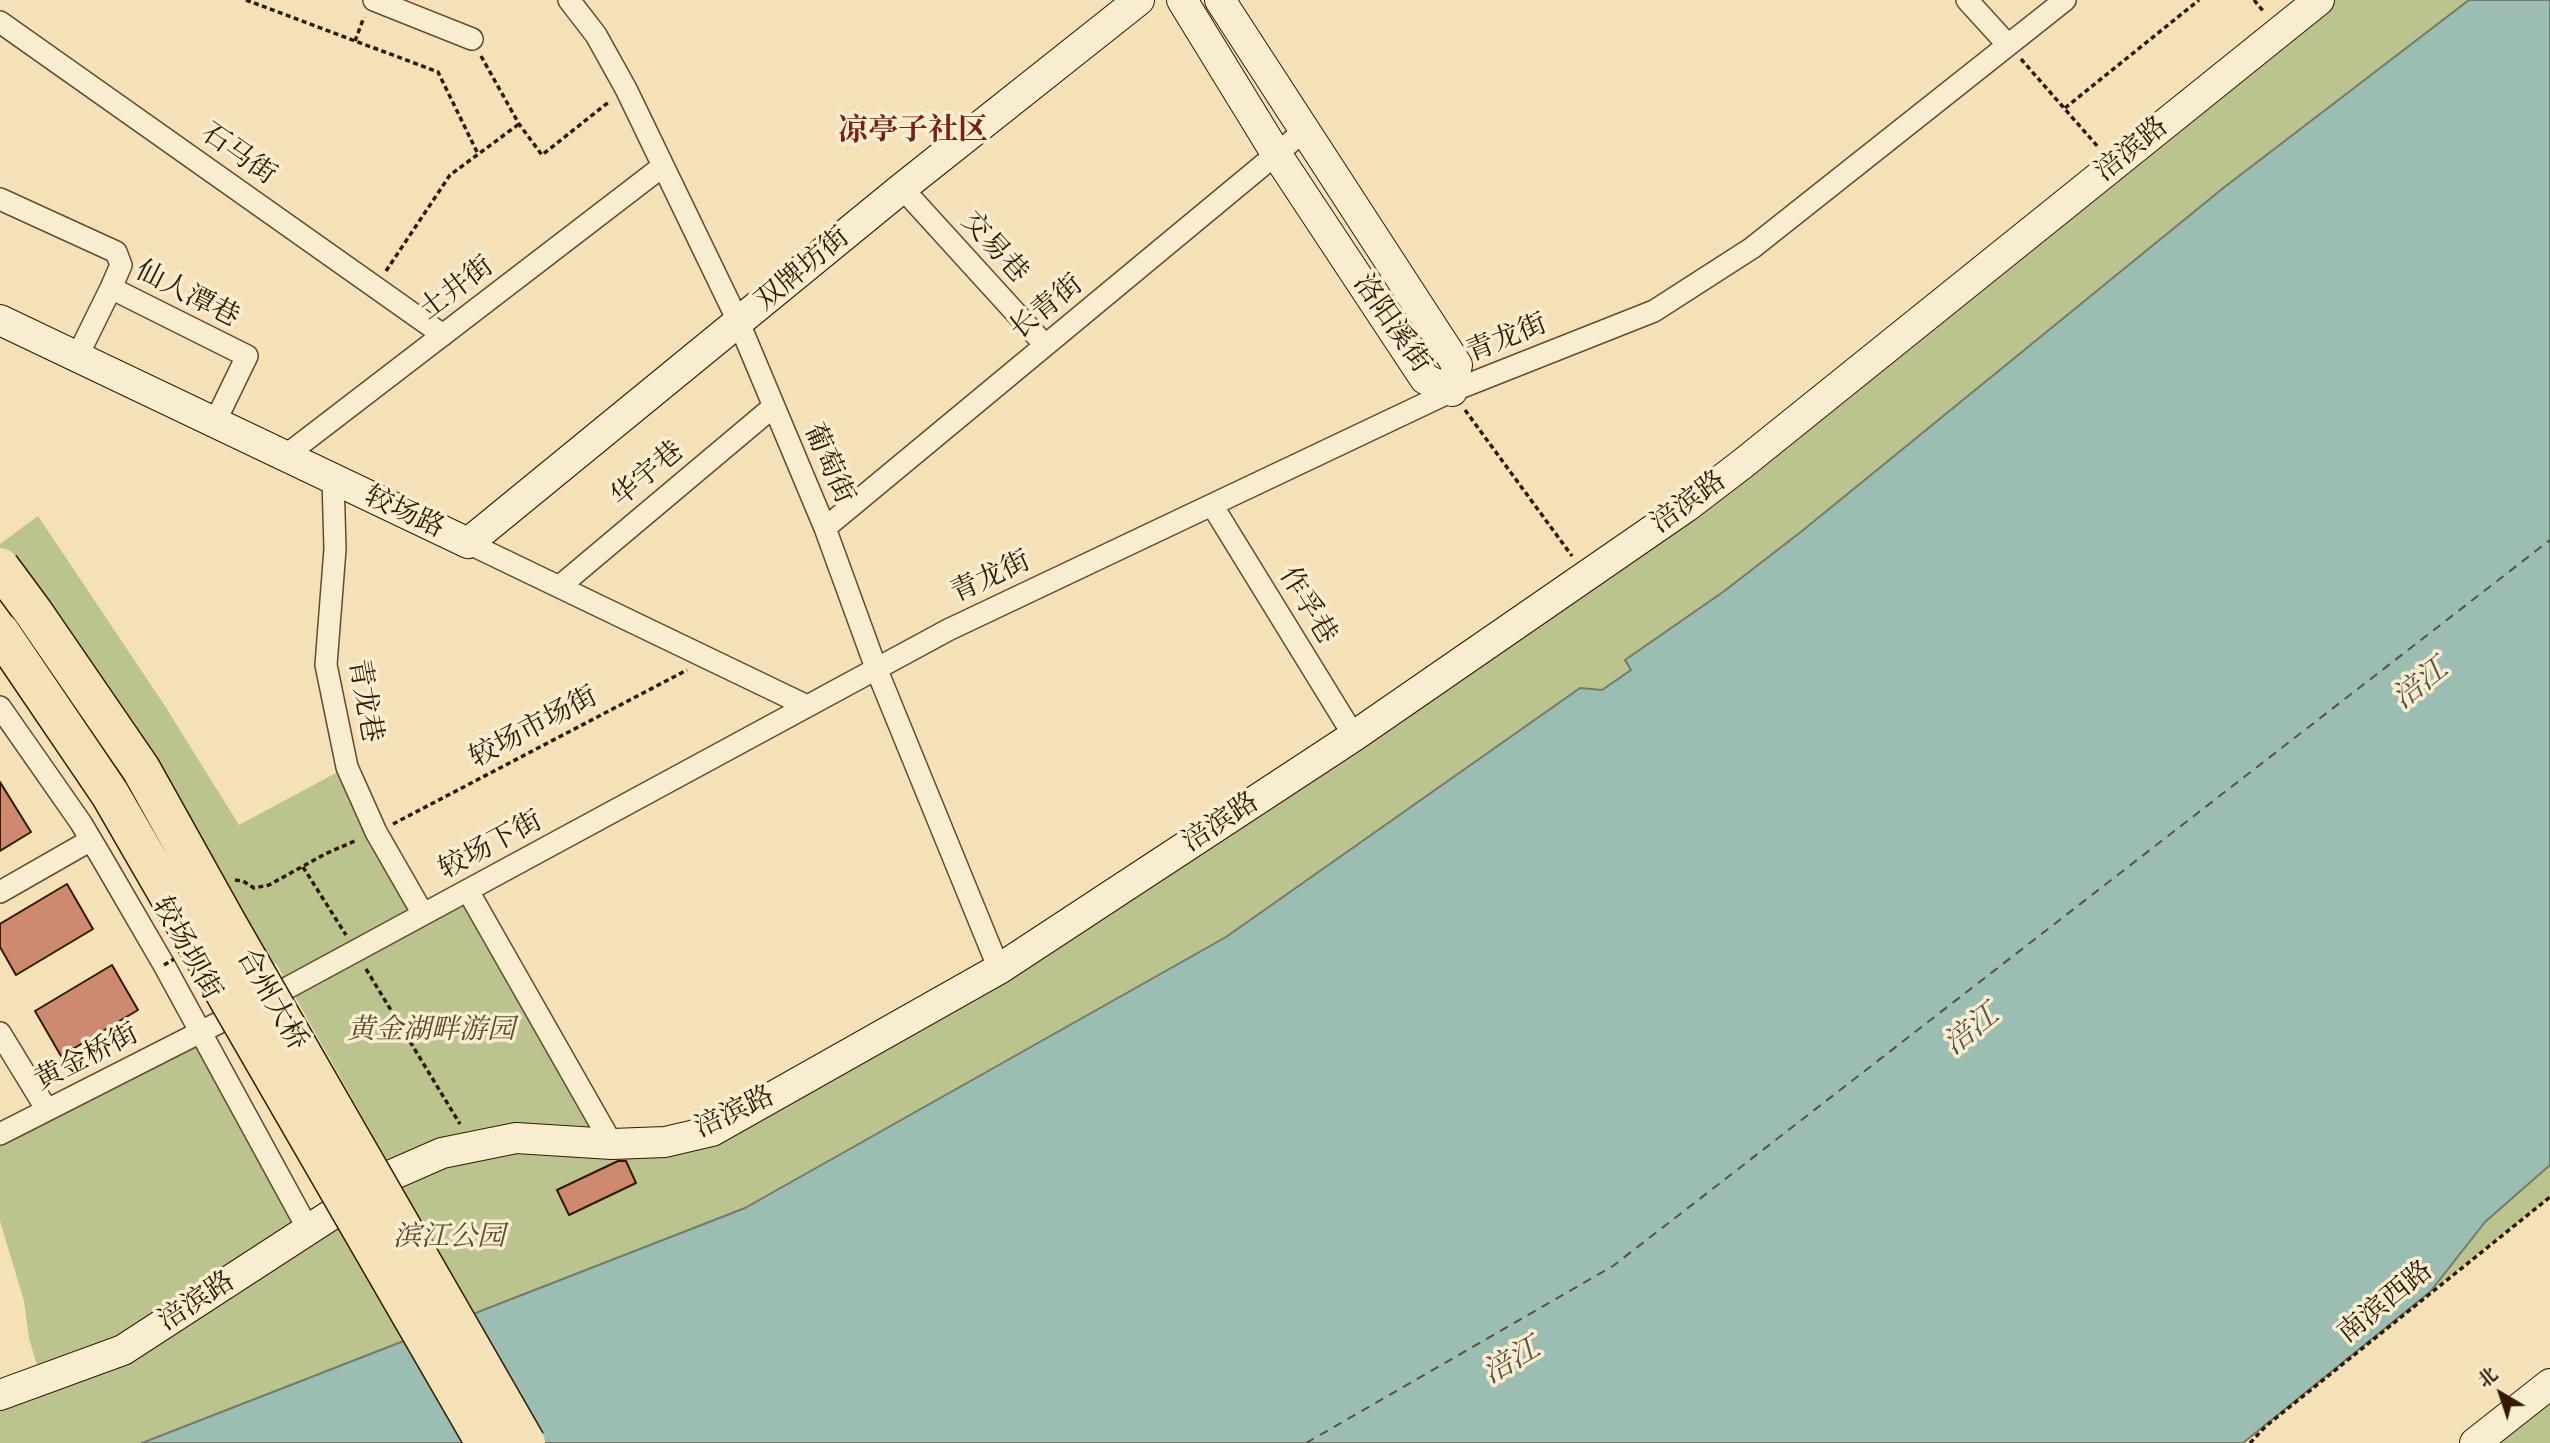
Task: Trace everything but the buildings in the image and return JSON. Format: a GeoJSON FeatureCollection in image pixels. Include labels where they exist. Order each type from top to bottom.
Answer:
{"type":"FeatureCollection","features":[{"type":"Feature","properties":{"kind":"highway","name":"合州大桥"},"geometry":{"type":"LineString","coordinates":[[0,567],[141,769],[526,1443]]}},
{"type":"Feature","properties":{"kind":"highway","name":"合州大桥"},"geometry":{"type":"LineString","coordinates":[[0,632],[110,794],[485,1443]]}},
{"type":"Feature","properties":{"kind":"main road","name":"双牌坊街"},"geometry":{"type":"LineString","coordinates":[[468,542],[902,188],[1139,0]]}},
{"type":"Feature","properties":{"kind":"main road","name":"洛阳溪街"},"geometry":{"type":"LineString","coordinates":[[1182,0],[1277,155],[1425,379],[1452,391],[1457,365],[1220,0]]}},
{"type":"Feature","properties":{"kind":"main road","name":"涪滨路"},"geometry":{"type":"LineString","coordinates":[[0,1395],[123,1350],[394,1174],[442,1153],[516,1138],[612,1144],[666,1142],[712,1131],[999,969],[1354,736],[1587,576],[1741,465],[2319,0]]}},
{"type":"Feature","properties":{"kind":"main road","name":"较场路"},"geometry":{"type":"LineString","coordinates":[[0,320],[468,542]]}},
{"type":"Feature","properties":{"kind":"main road"},"geometry":{"type":"LineString","coordinates":[[2475,1443],[2550,1384]]}},
{"type":"Feature","properties":{"kind":"street","name":"葡萄街"},"geometry":{"type":"LineString","coordinates":[[569,0],[596,35],[626,89],[739,323],[825,528],[876,668],[999,969]]}},
{"type":"Feature","properties":{"kind":"street"},"geometry":{"type":"LineString","coordinates":[[1967,0],[2008,45]]}},
{"type":"Feature","properties":{"kind":"street","name":"青龙街"},"geometry":{"type":"LineString","coordinates":[[807,706],[948,630],[1452,391],[1654,311],[1752,248],[2064,0]]}},
{"type":"Feature","properties":{"kind":"street"},"geometry":{"type":"LineString","coordinates":[[371,5],[472,39]]}},
{"type":"Feature","properties":{"kind":"street","name":"石马街"},"geometry":{"type":"LineString","coordinates":[[0,22],[443,335]]}},
{"type":"Feature","properties":{"kind":"street","name":"长青街"},"geometry":{"type":"LineString","coordinates":[[825,528],[1304,131]]}},
{"type":"Feature","properties":{"kind":"street","name":"土井街"},"geometry":{"type":"LineString","coordinates":[[285,456],[663,166]]}},
{"type":"Feature","properties":{"kind":"street","name":"交易巷"},"geometry":{"type":"LineString","coordinates":[[902,188],[1045,345]]}},
{"type":"Feature","properties":{"kind":"street","name":"仙人潭巷"},"geometry":{"type":"LineString","coordinates":[[0,199],[116,252],[121,265],[78,357]]}},
{"type":"Feature","properties":{"kind":"street","name":"仙人潭巷"},"geometry":{"type":"LineString","coordinates":[[111,288],[247,356],[215,422]]}},
{"type":"Feature","properties":{"kind":"street","name":"华宇巷"},"geometry":{"type":"LineString","coordinates":[[561,586],[773,407]]}},
{"type":"Feature","properties":{"kind":"street","name":"青龙巷"},"geometry":{"type":"LineString","coordinates":[[333,479],[335,549],[326,665],[347,767],[376,832],[423,914]]}},
{"type":"Feature","properties":{"kind":"street","name":"作孚巷"},"geometry":{"type":"LineString","coordinates":[[1212,505],[1354,736]]}},
{"type":"Feature","properties":{"kind":"street","name":"较场路"},"geometry":{"type":"LineString","coordinates":[[468,542],[807,706]]}},
{"type":"Feature","properties":{"kind":"street","name":"较场下街"},"geometry":{"type":"LineString","coordinates":[[200,1032],[468,891],[807,706]]}},
{"type":"Feature","properties":{"kind":"street","name":"较场坝街"},"geometry":{"type":"LineString","coordinates":[[0,707],[91,840],[308,1229]]}},
{"type":"Feature","properties":{"kind":"street"},"geometry":{"type":"LineString","coordinates":[[0,892],[91,840]]}},
{"type":"Feature","properties":{"kind":"street"},"geometry":{"type":"LineString","coordinates":[[468,891],[612,1144]]}},
{"type":"Feature","properties":{"kind":"street","name":"黄金桥街"},"geometry":{"type":"LineString","coordinates":[[0,1134],[200,1032]]}},
{"type":"Feature","properties":{"kind":"street"},"geometry":{"type":"LineString","coordinates":[[0,1033],[47,1110]]}},
{"type":"Feature","properties":{"kind":"path"},"geometry":{"type":"LineString","coordinates":[[246,0],[438,72],[478,154]]}},
{"type":"Feature","properties":{"kind":"path"},"geometry":{"type":"LineString","coordinates":[[2064,108],[2199,0]]}},
{"type":"Feature","properties":{"kind":"path"},"geometry":{"type":"LineString","coordinates":[[355,41],[371,5]]}},
{"type":"Feature","properties":{"kind":"path"},"geometry":{"type":"LineString","coordinates":[[472,39],[519,124],[542,155],[626,89]]}},
{"type":"Feature","properties":{"kind":"path"},"geometry":{"type":"LineString","coordinates":[[2008,45],[2113,165]]}},
{"type":"Feature","properties":{"kind":"path"},"geometry":{"type":"LineString","coordinates":[[376,287],[450,176],[519,124]]}},
{"type":"Feature","properties":{"kind":"path"},"geometry":{"type":"LineString","coordinates":[[1452,391],[1587,576]]}},
{"type":"Feature","properties":{"kind":"path","name":"较场市场街"},"geometry":{"type":"LineString","coordinates":[[231,879],[243,881],[254,888],[269,885],[710,658]]}},
{"type":"Feature","properties":{"kind":"path"},"geometry":{"type":"LineString","coordinates":[[303,867],[474,1147]]}},
{"type":"Feature","properties":{"kind":"path","name":"南滨西路"},"geometry":{"type":"LineString","coordinates":[[2250,1443],[2266,1426],[2550,1198]]}},
{"type":"Feature","properties":{"kind":"green space","name":"滨江公园"},"geometry":{"type":"Polygon","coordinates":[[[2319,0],[2469,0],[2222,189],[1802,531],[1723,592],[1626,660],[1632,669],[1602,690],[1580,688],[1226,937],[745,1208],[142,1443],[0,1443],[0,1395],[41,1379],[29,1338],[24,1301],[0,1221],[0,1134],[200,1032],[308,1229],[394,1173],[276,963],[255,973],[0,568],[0,544],[38,516],[165,706],[239,825],[347,767],[423,914],[468,891],[612,1144],[666,1142],[999,969],[1587,576],[2319,0]]]}},
{"type":"Feature","properties":{"kind":"green space"},"geometry":{"type":"Polygon","coordinates":[[[2550,1165],[2550,1197],[2430,1292],[2485,1222],[2550,1165]]]}},
{"type":"Feature","properties":{"kind":"green space"},"geometry":{"type":"Polygon","coordinates":[[[2550,1384],[2550,1443],[2475,1443],[2550,1384]]]}},
{"type":"Feature","properties":{"kind":"water","name":"涪江"},"geometry":{"type":"Polygon","coordinates":[[[2469,0],[2550,0],[2550,1165],[2485,1222],[2430,1292],[2243,1443],[142,1443],[745,1208],[1226,937],[1580,688],[1602,690],[1631,670],[1625,660],[1723,592],[1802,531],[2222,189],[2469,0]]]}},
{"type":"Feature","properties":{"kind":"ferry route"},"geometry":{"type":"LineString","coordinates":[[1306,1443],[1613,1266],[2550,540]]}},
{"type":"Feature","properties":{"kind":"district","name":"凉亭子社区"},"geometry":{"type":"Point","coordinates":[913,132]}},
{"type":"Feature","properties":{"kind":"park label","name":"黄金湖畔游园"},"geometry":{"type":"Point","coordinates":[431,1031]}}]}
